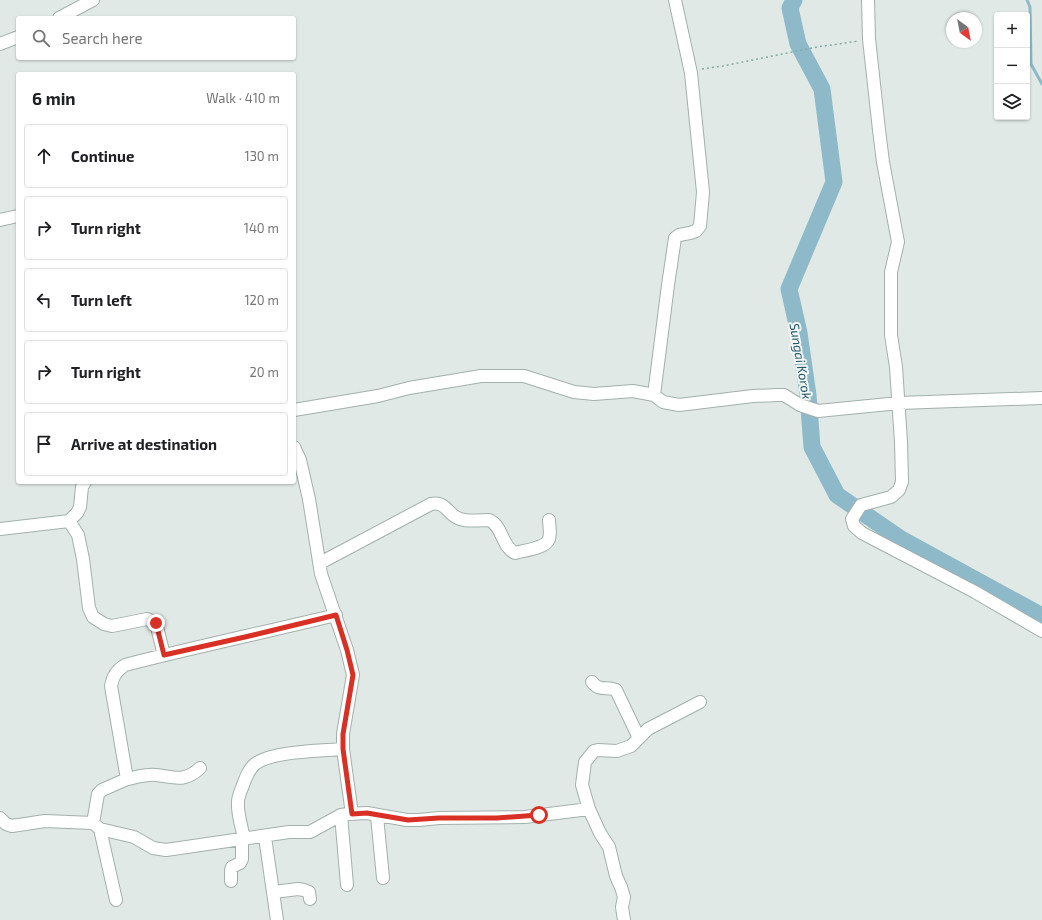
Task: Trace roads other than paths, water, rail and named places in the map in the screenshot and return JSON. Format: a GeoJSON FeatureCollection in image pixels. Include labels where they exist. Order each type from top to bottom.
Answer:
{"type":"FeatureCollection","features":[{"type":"Feature","properties":{"kind":"street"},"geometry":{"type":"LineString","coordinates":[[63,16],[93,0]]}},
{"type":"Feature","properties":{"kind":"street"},"geometry":{"type":"LineString","coordinates":[[654,395],[668,285],[676,238],[679,235],[696,231],[700,226],[703,192],[691,73],[675,0]]}},
{"type":"Feature","properties":{"kind":"street"},"geometry":{"type":"LineString","coordinates":[[868,0],[869,39],[883,162],[898,242],[891,272],[891,328],[899,403],[902,482],[899,490],[891,497],[861,505],[852,519],[854,526],[862,533],[975,592],[1042,631]]}},
{"type":"Feature","properties":{"kind":"street"},"geometry":{"type":"LineString","coordinates":[[0,44],[16,38]]}},
{"type":"Feature","properties":{"kind":"street"},"geometry":{"type":"LineString","coordinates":[[0,220],[16,216]]}},
{"type":"Feature","properties":{"kind":"street"},"geometry":{"type":"LineString","coordinates":[[296,410],[378,396],[408,388],[481,376],[524,376],[574,392],[583,393],[633,391],[654,395],[663,402],[679,405],[753,396],[784,395],[800,405],[818,411],[899,403],[1042,398]]}},
{"type":"Feature","properties":{"kind":"street"},"geometry":{"type":"LineString","coordinates":[[296,451],[300,460],[309,499],[323,579],[347,650],[353,675],[344,724],[343,749],[347,885]]}},
{"type":"Feature","properties":{"kind":"street"},"geometry":{"type":"LineString","coordinates":[[0,529],[69,521],[77,513],[80,507],[82,487],[84,484]]}},
{"type":"Feature","properties":{"kind":"street"},"geometry":{"type":"LineString","coordinates":[[320,563],[431,504],[438,503],[442,505],[462,520],[489,520],[493,522],[497,525],[506,545],[515,553],[540,546],[547,542],[550,537],[549,520]]}},
{"type":"Feature","properties":{"kind":"street"},"geometry":{"type":"LineString","coordinates":[[69,521],[78,535],[83,559],[89,608],[93,617],[104,624],[112,626],[147,619],[152,620],[156,623],[164,655]]}},
{"type":"Feature","properties":{"kind":"street"},"geometry":{"type":"LineString","coordinates":[[127,779],[111,686],[113,676],[124,665],[336,615]]}},
{"type":"Feature","properties":{"kind":"street"},"geometry":{"type":"LineString","coordinates":[[592,682],[599,688],[612,688],[616,690],[639,738]]}},
{"type":"Feature","properties":{"kind":"street"},"geometry":{"type":"LineString","coordinates":[[624,920],[622,907],[624,897],[616,876],[609,846],[600,833],[588,809],[582,785],[585,762],[594,751],[616,751],[631,746],[648,729],[700,702]]}},
{"type":"Feature","properties":{"kind":"street"},"geometry":{"type":"LineString","coordinates":[[231,881],[232,868],[240,863],[242,859],[243,839],[238,803],[240,792],[246,776],[252,766],[257,762],[298,752],[343,749]]}},
{"type":"Feature","properties":{"kind":"street"},"geometry":{"type":"LineString","coordinates":[[116,900],[96,826],[98,794],[102,790],[127,779],[155,774],[175,778],[186,777],[193,775],[200,768]]}},
{"type":"Feature","properties":{"kind":"street"},"geometry":{"type":"LineString","coordinates":[[0,818],[6,824],[12,826],[45,821],[96,826],[134,837],[153,848],[166,850],[289,832],[310,832],[346,815],[367,813],[377,816],[420,820],[439,818],[525,816],[588,809]]}},
{"type":"Feature","properties":{"kind":"street"},"geometry":{"type":"LineString","coordinates":[[377,816],[383,878]]}},
{"type":"Feature","properties":{"kind":"street"},"geometry":{"type":"LineString","coordinates":[[265,836],[277,920]]}},
{"type":"Feature","properties":{"kind":"street"},"geometry":{"type":"LineString","coordinates":[[274,892],[304,890],[309,892],[310,899]]}},
{"type":"Feature","properties":{"kind":"waterway","name":"Sungai Korok"},"geometry":{"type":"LineString","coordinates":[[794,0],[790,8],[798,44],[822,89],[834,182],[789,289],[799,333],[808,395],[812,447],[837,495],[901,539],[1042,616]]}},
{"type":"Feature","properties":{"kind":"waterway"},"geometry":{"type":"LineString","coordinates":[[1027,0],[1030,7],[1031,64],[1042,84]]}}]}
